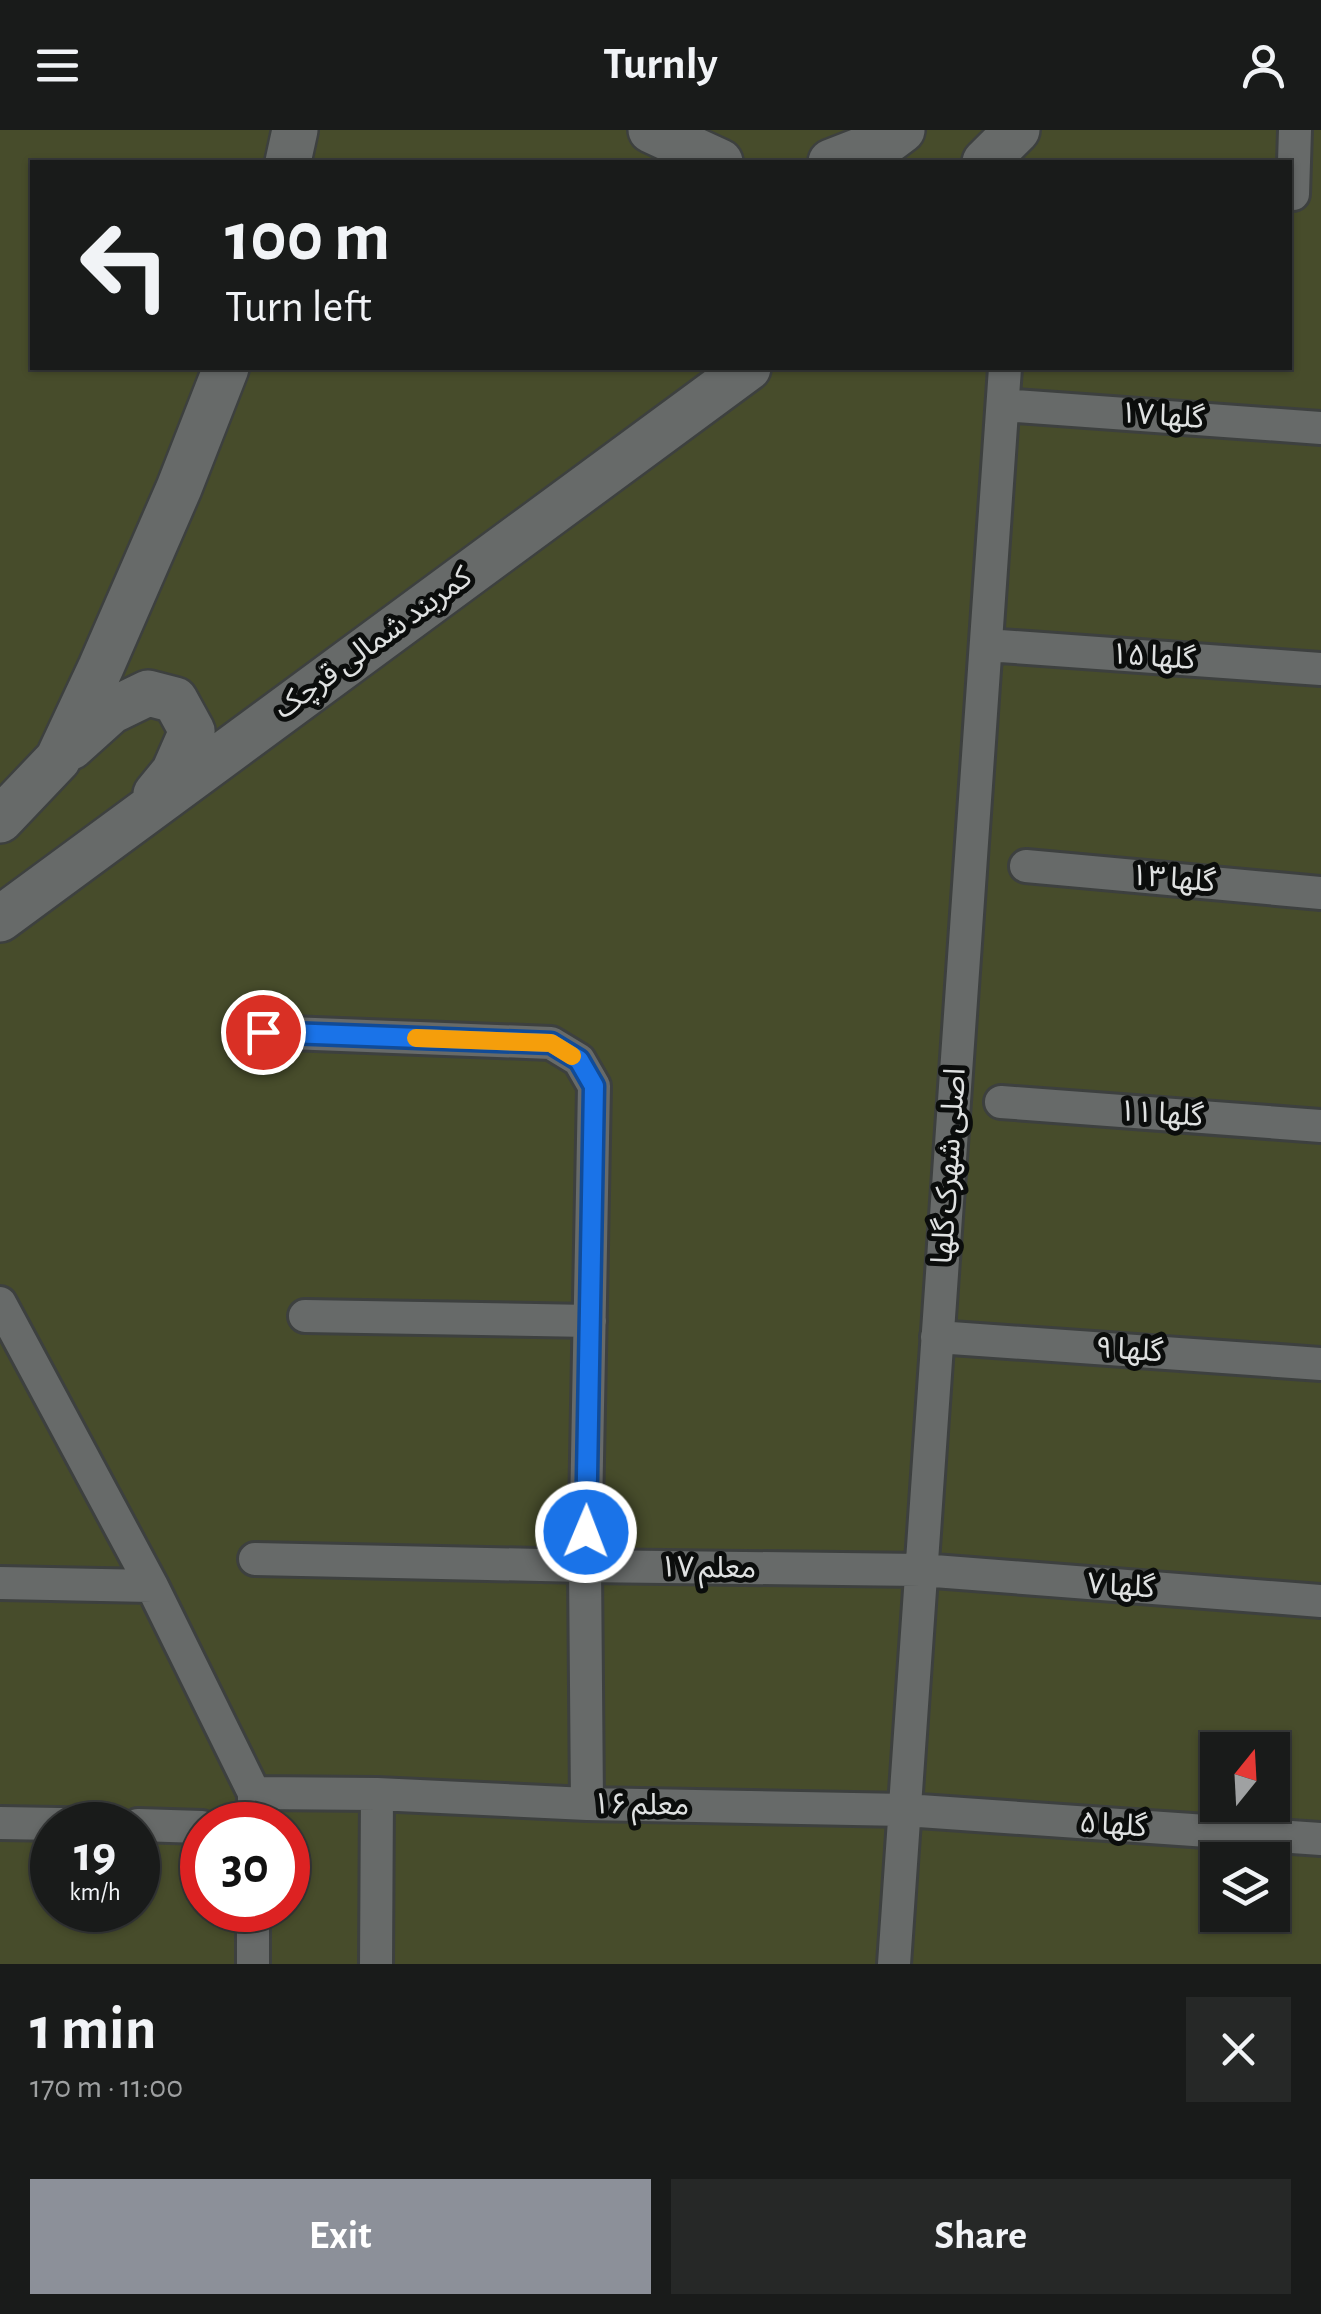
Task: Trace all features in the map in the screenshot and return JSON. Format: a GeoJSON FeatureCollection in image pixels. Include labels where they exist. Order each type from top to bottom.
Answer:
{"type":"FeatureCollection","features":[{"type":"Feature","properties":{"kind":"main road"},"geometry":{"type":"LineString","coordinates":[[288,160],[295,130]]}},
{"type":"Feature","properties":{"kind":"main road"},"geometry":{"type":"LineString","coordinates":[[650,130],[716,160]]}},
{"type":"Feature","properties":{"kind":"main road"},"geometry":{"type":"LineString","coordinates":[[987,160],[1019,130]]}},
{"type":"Feature","properties":{"kind":"main road"},"geometry":{"type":"LineString","coordinates":[[838,160],[890,144]]}},
{"type":"Feature","properties":{"kind":"main road"},"geometry":{"type":"LineString","coordinates":[[58,759],[178,488],[225,370]]}},
{"type":"Feature","properties":{"kind":"main road","name":"کمربند شمالی قرچک"},"geometry":{"type":"LineString","coordinates":[[0,920],[745,370]]}},
{"type":"Feature","properties":{"kind":"main road"},"geometry":{"type":"LineString","coordinates":[[0,820],[111,711],[148,693],[175,700],[192,730],[174,772],[139,815]]}},
{"type":"Feature","properties":{"kind":"street"},"geometry":{"type":"LineString","coordinates":[[1019,130],[1020,160]]}},
{"type":"Feature","properties":{"kind":"street"},"geometry":{"type":"LineString","coordinates":[[1295,130],[1301,194]]}},
{"type":"Feature","properties":{"kind":"street","name":"اصلی شهرک گلها"},"geometry":{"type":"LineString","coordinates":[[894,1964],[1005,370]]}},
{"type":"Feature","properties":{"kind":"street","name":"گلها ۱۷"},"geometry":{"type":"LineString","coordinates":[[1003,405],[1321,428]]}},
{"type":"Feature","properties":{"kind":"street","name":"گلها ۱۵"},"geometry":{"type":"LineString","coordinates":[[986,645],[1321,669]]}},
{"type":"Feature","properties":{"kind":"street","name":"گلها ۱۳"},"geometry":{"type":"LineString","coordinates":[[1026,866],[1321,893]]}},
{"type":"Feature","properties":{"kind":"street"},"geometry":{"type":"LineString","coordinates":[[263,1032],[551,1043],[579,1060],[594,1086],[585,1566],[587,1804]]}},
{"type":"Feature","properties":{"kind":"street","name":"گلها ۱۱"},"geometry":{"type":"LineString","coordinates":[[1001,1102],[1321,1126]]}},
{"type":"Feature","properties":{"kind":"street"},"geometry":{"type":"LineString","coordinates":[[0,1303],[15,1362],[152,1586],[251,1802]]}},
{"type":"Feature","properties":{"kind":"street"},"geometry":{"type":"LineString","coordinates":[[305,1316],[590,1321]]}},
{"type":"Feature","properties":{"kind":"street","name":"گلها ۹"},"geometry":{"type":"LineString","coordinates":[[937,1336],[1321,1364]]}},
{"type":"Feature","properties":{"kind":"street","name":"معلم ۱۷"},"geometry":{"type":"LineString","coordinates":[[255,1559],[921,1570]]}},
{"type":"Feature","properties":{"kind":"street","name":"گلها ۷"},"geometry":{"type":"LineString","coordinates":[[921,1570],[1321,1601]]}},
{"type":"Feature","properties":{"kind":"street"},"geometry":{"type":"LineString","coordinates":[[0,1583],[152,1586]]}},
{"type":"Feature","properties":{"kind":"street"},"geometry":{"type":"LineString","coordinates":[[376,1964],[378,1794]]}},
{"type":"Feature","properties":{"kind":"street","name":"معلم ۱۶"},"geometry":{"type":"LineString","coordinates":[[310,1802],[378,1794],[587,1804],[905,1810]]}},
{"type":"Feature","properties":{"kind":"street","name":"گلها ۵"},"geometry":{"type":"LineString","coordinates":[[905,1810],[1321,1839]]}},
{"type":"Feature","properties":{"kind":"street"},"geometry":{"type":"LineString","coordinates":[[0,1823],[30,1824]]}},
{"type":"Feature","properties":{"kind":"street"},"geometry":{"type":"LineString","coordinates":[[252,1964],[253,1932]]}},
{"type":"Feature","properties":{"kind":"green space"},"geometry":{"type":"Polygon","coordinates":[[[0,130],[1321,130],[1321,1964],[0,1964],[0,130]]]}},
{"type":"Feature","properties":{"kind":"slow traffic"},"geometry":{"type":"LineString","coordinates":[[416,1038],[551,1043],[572,1056]]}},
{"type":"Feature","properties":{"kind":"route"},"geometry":{"type":"LineString","coordinates":[[263,1032],[551,1043],[579,1060],[594,1086],[586,1532]]}}]}
